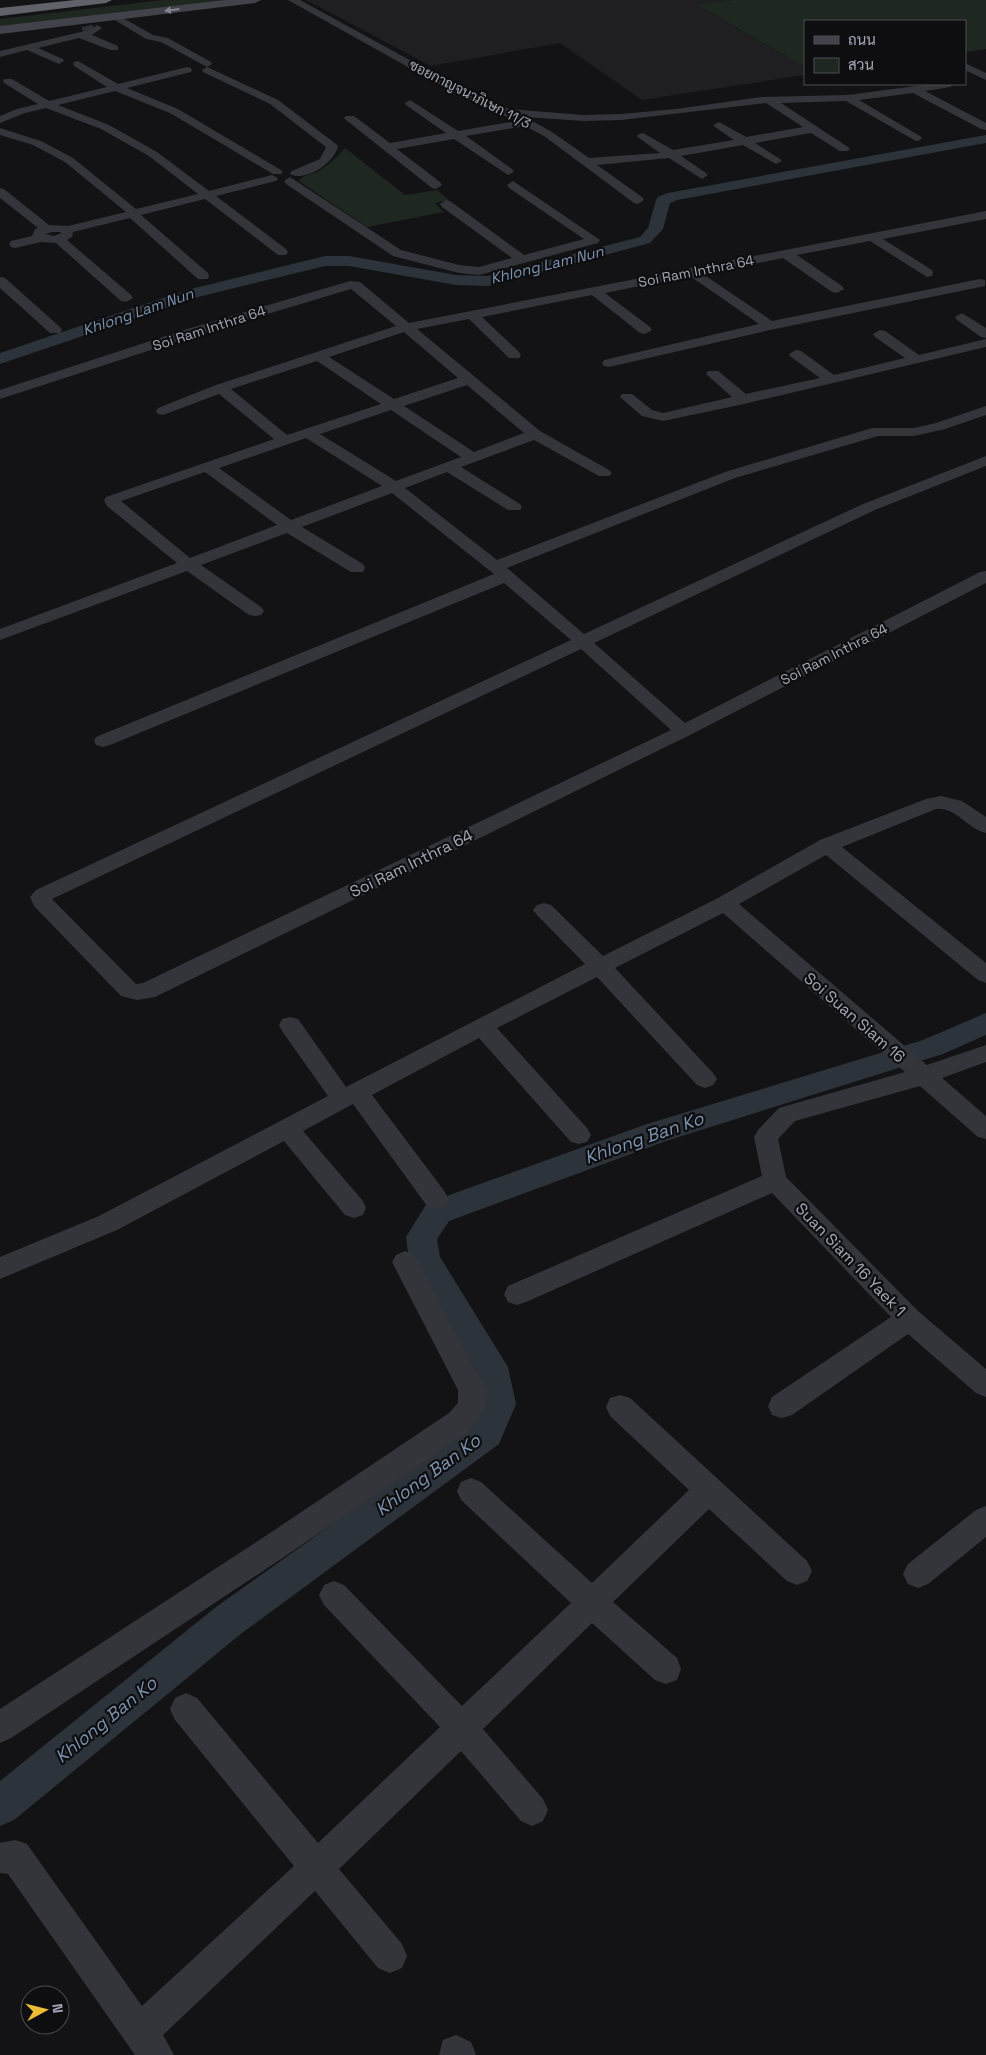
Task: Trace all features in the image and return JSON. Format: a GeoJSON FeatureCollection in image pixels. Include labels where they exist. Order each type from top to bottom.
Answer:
{"type":"FeatureCollection","features":[{"type":"Feature","properties":{"kind":"highway"},"geometry":{"type":"LineString","coordinates":[[0,2],[18,0]]}},
{"type":"Feature","properties":{"kind":"highway"},"geometry":{"type":"LineString","coordinates":[[0,12],[106,0]]}},
{"type":"Feature","properties":{"kind":"main road"},"geometry":{"type":"LineString","coordinates":[[0,30],[89,27],[116,17],[255,0]]}},
{"type":"Feature","properties":{"kind":"street","name":"ซอยกาญจนาภิเษก 11/3"},"geometry":{"type":"LineString","coordinates":[[293,0],[460,92],[507,112],[548,134],[638,200]]}},
{"type":"Feature","properties":{"kind":"street"},"geometry":{"type":"LineString","coordinates":[[116,17],[150,37],[164,40],[207,67],[274,102],[332,146],[332,154],[327,160],[293,177]]}},
{"type":"Feature","properties":{"kind":"street"},"geometry":{"type":"LineString","coordinates":[[0,54],[89,27],[89,37],[114,48]]}},
{"type":"Feature","properties":{"kind":"street"},"geometry":{"type":"LineString","coordinates":[[150,37],[150,43],[158,49]]}},
{"type":"Feature","properties":{"kind":"street"},"geometry":{"type":"LineString","coordinates":[[28,47],[59,61]]}},
{"type":"Feature","properties":{"kind":"street"},"geometry":{"type":"LineString","coordinates":[[78,64],[115,87],[174,110],[274,176]]}},
{"type":"Feature","properties":{"kind":"street"},"geometry":{"type":"LineString","coordinates":[[0,120],[21,111],[115,87],[184,66],[196,71],[207,67]]}},
{"type":"Feature","properties":{"kind":"street"},"geometry":{"type":"LineString","coordinates":[[966,67],[981,80]]}},
{"type":"Feature","properties":{"kind":"street"},"geometry":{"type":"LineString","coordinates":[[8,81],[46,104],[113,132],[153,154],[282,252]]}},
{"type":"Feature","properties":{"kind":"street"},"geometry":{"type":"LineString","coordinates":[[507,112],[584,118],[621,117],[848,92],[866,96],[940,85]]}},
{"type":"Feature","properties":{"kind":"street"},"geometry":{"type":"LineString","coordinates":[[921,87],[985,127]]}},
{"type":"Feature","properties":{"kind":"street"},"geometry":{"type":"LineString","coordinates":[[848,92],[916,138]]}},
{"type":"Feature","properties":{"kind":"street"},"geometry":{"type":"LineString","coordinates":[[769,100],[844,149]]}},
{"type":"Feature","properties":{"kind":"street"},"geometry":{"type":"LineString","coordinates":[[410,103],[508,171]]}},
{"type":"Feature","properties":{"kind":"street"},"geometry":{"type":"LineString","coordinates":[[350,118],[436,185]]}},
{"type":"Feature","properties":{"kind":"street"},"geometry":{"type":"LineString","coordinates":[[389,148],[526,122]]}},
{"type":"Feature","properties":{"kind":"street"},"geometry":{"type":"LineString","coordinates":[[719,125],[776,161]]}},
{"type":"Feature","properties":{"kind":"street"},"geometry":{"type":"LineString","coordinates":[[586,162],[672,154],[813,129]]}},
{"type":"Feature","properties":{"kind":"street"},"geometry":{"type":"LineString","coordinates":[[0,131],[37,143],[69,160],[129,208],[139,222],[202,276]]}},
{"type":"Feature","properties":{"kind":"street"},"geometry":{"type":"LineString","coordinates":[[643,136],[702,175]]}},
{"type":"Feature","properties":{"kind":"street"},"geometry":{"type":"LineString","coordinates":[[63,235],[133,214],[208,196],[290,171],[293,177],[398,253],[459,269],[479,270],[594,240],[513,185]]}},
{"type":"Feature","properties":{"kind":"street"},"geometry":{"type":"LineString","coordinates":[[0,192],[43,234]]}},
{"type":"Feature","properties":{"kind":"street"},"geometry":{"type":"LineString","coordinates":[[446,204],[522,259]]}},
{"type":"Feature","properties":{"kind":"street","name":"Soi Ram Inthra 64"},"geometry":{"type":"LineString","coordinates":[[163,411],[221,388],[407,327],[986,215]]}},
{"type":"Feature","properties":{"kind":"street"},"geometry":{"type":"LineString","coordinates":[[963,219],[978,229]]}},
{"type":"Feature","properties":{"kind":"street"},"geometry":{"type":"LineString","coordinates":[[15,244],[56,228],[126,298]]}},
{"type":"Feature","properties":{"kind":"street"},"geometry":{"type":"LineString","coordinates":[[872,237],[927,273]]}},
{"type":"Feature","properties":{"kind":"street"},"geometry":{"type":"LineString","coordinates":[[786,254],[837,289]]}},
{"type":"Feature","properties":{"kind":"street"},"geometry":{"type":"LineString","coordinates":[[692,272],[770,326]]}},
{"type":"Feature","properties":{"kind":"street"},"geometry":{"type":"LineString","coordinates":[[0,281],[55,330]]}},
{"type":"Feature","properties":{"kind":"street"},"geometry":{"type":"LineString","coordinates":[[608,363],[770,326],[980,283]]}},
{"type":"Feature","properties":{"kind":"street","name":"Soi Ram Inthra 64"},"geometry":{"type":"LineString","coordinates":[[0,395],[189,333],[344,286],[355,286],[535,434],[604,473]]}},
{"type":"Feature","properties":{"kind":"street"},"geometry":{"type":"LineString","coordinates":[[595,291],[645,330]]}},
{"type":"Feature","properties":{"kind":"street"},"geometry":{"type":"LineString","coordinates":[[472,315],[514,355]]}},
{"type":"Feature","properties":{"kind":"street"},"geometry":{"type":"LineString","coordinates":[[962,318],[986,334]]}},
{"type":"Feature","properties":{"kind":"street"},"geometry":{"type":"LineString","coordinates":[[880,334],[916,359]]}},
{"type":"Feature","properties":{"kind":"street"},"geometry":{"type":"LineString","coordinates":[[627,398],[648,413],[663,417],[744,400],[986,343]]}},
{"type":"Feature","properties":{"kind":"street"},"geometry":{"type":"LineString","coordinates":[[796,354],[831,380]]}},
{"type":"Feature","properties":{"kind":"street"},"geometry":{"type":"LineString","coordinates":[[318,356],[472,457]]}},
{"type":"Feature","properties":{"kind":"street"},"geometry":{"type":"LineString","coordinates":[[713,374],[744,400]]}},
{"type":"Feature","properties":{"kind":"street"},"geometry":{"type":"LineString","coordinates":[[256,611],[188,564],[113,503],[112,500],[207,466],[469,379]]}},
{"type":"Feature","properties":{"kind":"street"},"geometry":{"type":"LineString","coordinates":[[221,388],[284,440]]}},
{"type":"Feature","properties":{"kind":"street"},"geometry":{"type":"LineString","coordinates":[[103,741],[730,475],[877,431],[914,432],[940,426],[986,410]]}},
{"type":"Feature","properties":{"kind":"street"},"geometry":{"type":"LineString","coordinates":[[308,432],[393,486],[500,571],[582,640],[683,731]]}},
{"type":"Feature","properties":{"kind":"street"},"geometry":{"type":"LineString","coordinates":[[0,635],[535,434]]}},
{"type":"Feature","properties":{"kind":"street"},"geometry":{"type":"LineString","coordinates":[[582,640],[869,507],[986,461]]}},
{"type":"Feature","properties":{"kind":"street"},"geometry":{"type":"LineString","coordinates":[[207,466],[288,526],[357,568]]}},
{"type":"Feature","properties":{"kind":"street"},"geometry":{"type":"LineString","coordinates":[[448,466],[514,507]]}},
{"type":"Feature","properties":{"kind":"street","name":"Soi Ram Inthra 64"},"geometry":{"type":"LineString","coordinates":[[582,640],[40,898],[41,901],[129,990],[137,992],[146,991],[683,731],[986,576]]}},
{"type":"Feature","properties":{"kind":"street"},"geometry":{"type":"LineString","coordinates":[[0,1268],[108,1223],[482,1026],[724,903],[827,845],[933,803],[943,801],[955,804],[986,827]]}},
{"type":"Feature","properties":{"kind":"street"},"geometry":{"type":"LineString","coordinates":[[827,845],[986,975]]}},
{"type":"Feature","properties":{"kind":"street","name":"Soi Suan Siam 16"},"geometry":{"type":"LineString","coordinates":[[724,903],[986,1130]]}},
{"type":"Feature","properties":{"kind":"street"},"geometry":{"type":"LineString","coordinates":[[544,910],[600,966],[704,1079]]}},
{"type":"Feature","properties":{"kind":"street"},"geometry":{"type":"LineString","coordinates":[[290,1025],[436,1199]]}},
{"type":"Feature","properties":{"kind":"street"},"geometry":{"type":"LineString","coordinates":[[482,1026],[579,1135]]}},
{"type":"Feature","properties":{"kind":"street"},"geometry":{"type":"LineString","coordinates":[[517,1294],[775,1181],[766,1137],[787,1114],[916,1071],[986,1052]]}},
{"type":"Feature","properties":{"kind":"street"},"geometry":{"type":"LineString","coordinates":[[287,1129],[354,1208]]}},
{"type":"Feature","properties":{"kind":"street","name":"Suan Siam 16 Yaek 1"},"geometry":{"type":"LineString","coordinates":[[775,1181],[909,1319],[986,1385]]}},
{"type":"Feature","properties":{"kind":"street"},"geometry":{"type":"LineString","coordinates":[[0,1727],[274,1548],[459,1422],[471,1407],[472,1389],[405,1262]]}},
{"type":"Feature","properties":{"kind":"street"},"geometry":{"type":"LineString","coordinates":[[782,1406],[909,1319]]}},
{"type":"Feature","properties":{"kind":"street"},"geometry":{"type":"LineString","coordinates":[[620,1407],[797,1571]]}},
{"type":"Feature","properties":{"kind":"street"},"geometry":{"type":"LineString","coordinates":[[4,1858],[15,1856],[148,2044],[316,1868],[710,1489]]}},
{"type":"Feature","properties":{"kind":"street"},"geometry":{"type":"LineString","coordinates":[[471,1491],[666,1669]]}},
{"type":"Feature","properties":{"kind":"street"},"geometry":{"type":"LineString","coordinates":[[918,1574],[986,1519]]}},
{"type":"Feature","properties":{"kind":"street"},"geometry":{"type":"LineString","coordinates":[[334,1595],[462,1728],[532,1810]]}},
{"type":"Feature","properties":{"kind":"street"},"geometry":{"type":"LineString","coordinates":[[186,1709],[390,1956]]}},
{"type":"Feature","properties":{"kind":"shaded area"},"geometry":{"type":"Polygon","coordinates":[[[306,0],[733,0],[698,6],[804,66],[804,75],[642,100],[560,43],[431,66],[306,0]]]}},
{"type":"Feature","properties":{"kind":"green space"},"geometry":{"type":"Polygon","coordinates":[[[163,0],[236,0],[0,28],[0,19],[163,0]]]}},
{"type":"Feature","properties":{"kind":"green space"},"geometry":{"type":"Polygon","coordinates":[[[733,0],[986,0],[986,49],[966,52],[966,20],[804,20],[804,66],[697,5],[733,0]]]}},
{"type":"Feature","properties":{"kind":"green space"},"geometry":{"type":"Polygon","coordinates":[[[345,148],[405,195],[437,190],[449,200],[435,203],[444,212],[367,227],[299,181],[305,176],[325,167],[345,148]]]}},
{"type":"Feature","properties":{"kind":"waterway","name":"Khlong Lam Nun"},"geometry":{"type":"LineString","coordinates":[[0,359],[193,293],[325,261],[349,261],[456,280],[488,281],[645,240],[655,229],[663,200],[673,196],[986,139]]}},
{"type":"Feature","properties":{"kind":"waterway","name":"Khlong Ban Ko"},"geometry":{"type":"LineString","coordinates":[[0,1806],[229,1620],[487,1433],[499,1404],[492,1367],[425,1260],[421,1237],[438,1212],[657,1132],[933,1047],[986,1023]]}},
{"type":"Feature","properties":{"kind":"tunnel"},"geometry":{"type":"LineString","coordinates":[[87,26],[88,30]]}}]}
